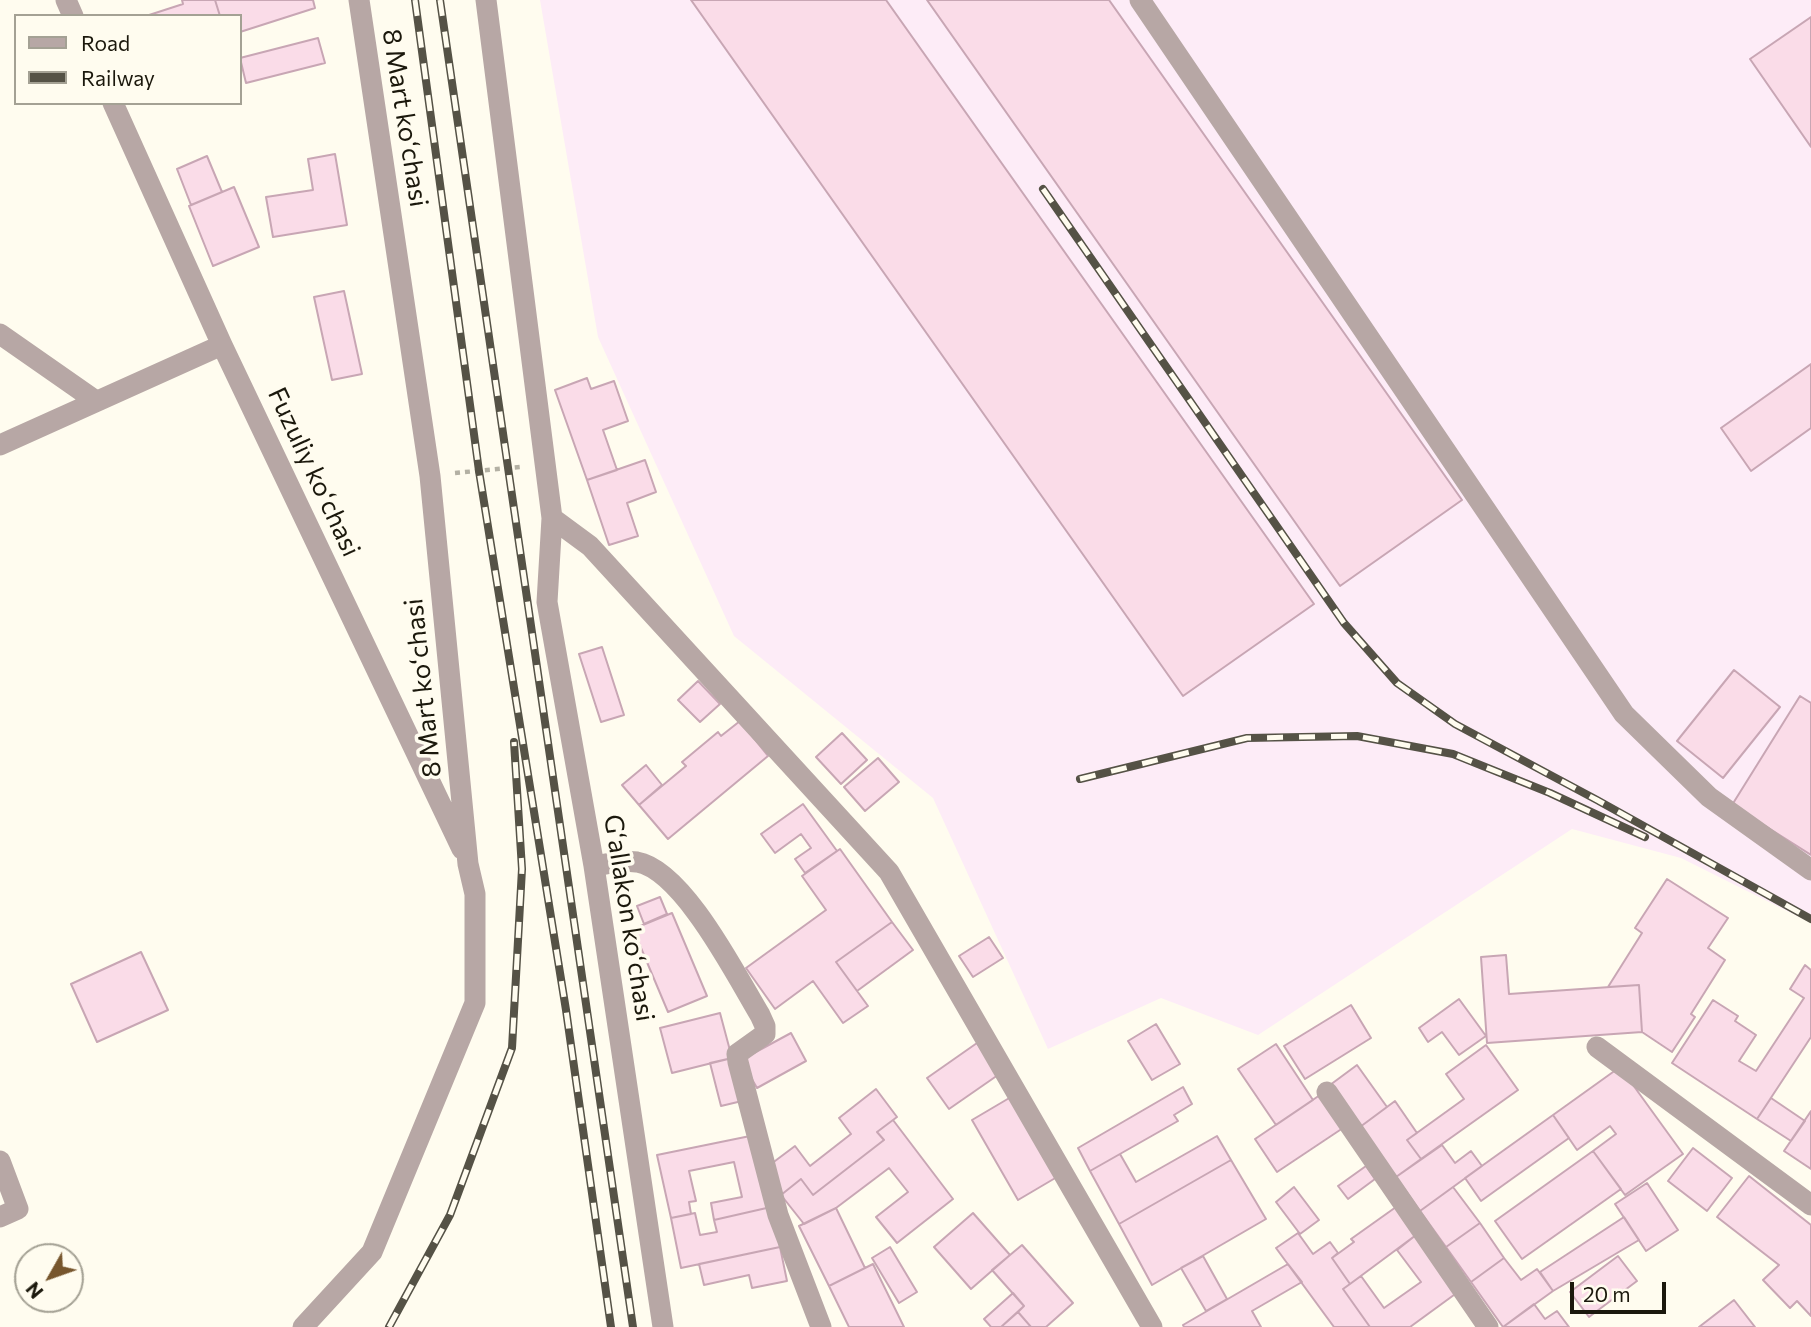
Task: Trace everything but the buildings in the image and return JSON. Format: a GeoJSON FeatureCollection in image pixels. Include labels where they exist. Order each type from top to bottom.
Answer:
{"type":"FeatureCollection","features":[{"type":"Feature","properties":{"kind":"street","name":"8 Mart koʻchasi"},"geometry":{"type":"LineString","coordinates":[[303,1327],[372,1252],[475,1003],[475,894],[468,864],[430,476],[359,0]]}},
{"type":"Feature","properties":{"kind":"street","name":"Gʻallakon koʻchasi"},"geometry":{"type":"LineString","coordinates":[[486,0],[552,518],[547,602],[594,866],[663,1327]]}},
{"type":"Feature","properties":{"kind":"street"},"geometry":{"type":"LineString","coordinates":[[1140,0],[1624,714],[1709,797],[1811,870]]}},
{"type":"Feature","properties":{"kind":"street","name":"Fuzuliy koʻchasi"},"geometry":{"type":"LineString","coordinates":[[114,105],[222,345],[468,864]]}},
{"type":"Feature","properties":{"kind":"street"},"geometry":{"type":"LineString","coordinates":[[0,334],[96,401]]}},
{"type":"Feature","properties":{"kind":"street"},"geometry":{"type":"LineString","coordinates":[[0,445],[222,345]]}},
{"type":"Feature","properties":{"kind":"street"},"geometry":{"type":"LineString","coordinates":[[552,518],[590,546],[889,872],[1152,1327]]}},
{"type":"Feature","properties":{"kind":"street"},"geometry":{"type":"LineString","coordinates":[[594,866],[636,862],[668,878],[691,904],[760,1015],[765,1034],[737,1054],[738,1062],[778,1215],[821,1327]]}},
{"type":"Feature","properties":{"kind":"street"},"geometry":{"type":"LineString","coordinates":[[1597,1047],[1811,1205]]}},
{"type":"Feature","properties":{"kind":"street"},"geometry":{"type":"LineString","coordinates":[[1327,1092],[1488,1327]]}},
{"type":"Feature","properties":{"kind":"street"},"geometry":{"type":"LineString","coordinates":[[0,1161],[18,1209],[0,1217]]}},
{"type":"Feature","properties":{"kind":"path"},"geometry":{"type":"LineString","coordinates":[[430,476],[545,464]]}},
{"type":"Feature","properties":{"kind":"shaded area"},"geometry":{"type":"Polygon","coordinates":[[[540,0],[1811,0],[1811,923],[1681,858],[1572,829],[1258,1035],[1161,998],[1048,1049],[933,798],[734,636],[598,337],[540,0]]]}},
{"type":"Feature","properties":{"kind":"railway"},"geometry":{"type":"LineString","coordinates":[[415,0],[479,471],[566,1010],[611,1327]]}},
{"type":"Feature","properties":{"kind":"railway"},"geometry":{"type":"LineString","coordinates":[[440,0],[633,1327]]}},
{"type":"Feature","properties":{"kind":"railway"},"geometry":{"type":"LineString","coordinates":[[1043,189],[1344,623],[1397,683],[1455,724],[1811,919]]}},
{"type":"Feature","properties":{"kind":"railway"},"geometry":{"type":"LineString","coordinates":[[1080,779],[1247,738],[1357,736],[1453,754],[1550,793],[1645,837]]}},
{"type":"Feature","properties":{"kind":"railway"},"geometry":{"type":"LineString","coordinates":[[389,1327],[450,1215],[512,1048],[522,869],[514,742]]}}]}
